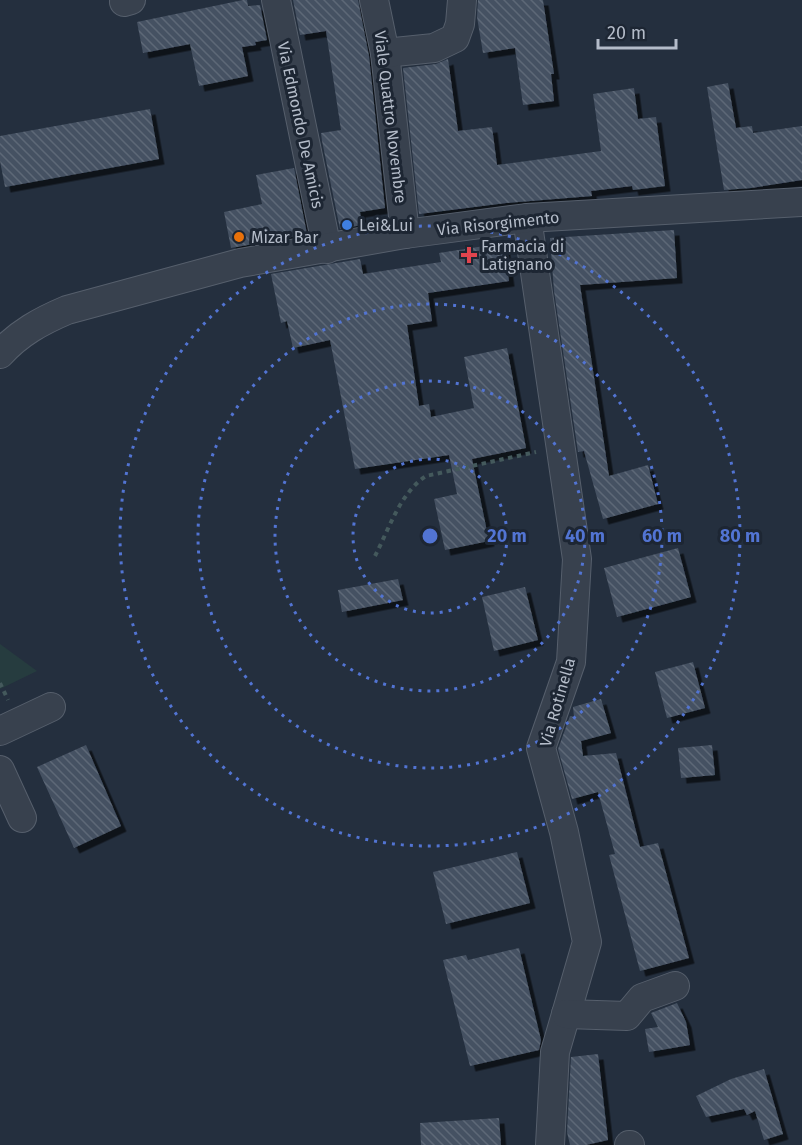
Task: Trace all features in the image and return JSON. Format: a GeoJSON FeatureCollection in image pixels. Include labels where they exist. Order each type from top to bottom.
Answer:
{"type":"FeatureCollection","features":[{"type":"Feature","properties":{"kind":"street","name":"Via Edmondo De Amicis"},"geometry":{"type":"LineString","coordinates":[[276,0],[327,249]]}},
{"type":"Feature","properties":{"kind":"street","name":"Viale Quattro Novembre"},"geometry":{"type":"LineString","coordinates":[[374,0],[385,53],[405,234]]}},
{"type":"Feature","properties":{"kind":"street"},"geometry":{"type":"LineString","coordinates":[[385,53],[434,48],[455,38],[460,24],[462,0]]}},
{"type":"Feature","properties":{"kind":"street","name":"Via Risorgimento"},"geometry":{"type":"LineString","coordinates":[[0,354],[25,331],[67,310],[240,263],[405,234],[527,218],[802,202]]}},
{"type":"Feature","properties":{"kind":"street","name":"Via Rotinella"},"geometry":{"type":"LineString","coordinates":[[527,218],[577,559],[571,662],[541,748],[564,832],[587,942],[555,1052],[550,1145]]}},
{"type":"Feature","properties":{"kind":"street"},"geometry":{"type":"LineString","coordinates":[[0,731],[51,707]]}},
{"type":"Feature","properties":{"kind":"street"},"geometry":{"type":"LineString","coordinates":[[0,770],[22,818]]}},
{"type":"Feature","properties":{"kind":"street"},"geometry":{"type":"LineString","coordinates":[[566,1014],[627,1016],[642,998],[675,986]]}},
{"type":"Feature","properties":{"kind":"path"},"geometry":{"type":"LineString","coordinates":[[375,556],[407,494],[426,476],[560,447]]}},
{"type":"Feature","properties":{"kind":"green space"},"geometry":{"type":"Polygon","coordinates":[[[0,644],[37,671],[0,689],[0,644]]]}},
{"type":"Feature","properties":{"kind":"building"},"geometry":{"type":"Polygon","coordinates":[[[247,0],[248,6],[260,5],[267,40],[255,42],[256,45],[242,47],[248,76],[199,86],[190,44],[143,53],[137,22],[247,0]]]}},
{"type":"Feature","properties":{"kind":"building"},"geometry":{"type":"Polygon","coordinates":[[[293,0],[358,0],[369,56],[385,208],[360,212],[362,225],[340,229],[322,141],[321,133],[341,130],[326,31],[300,35],[293,0]]]}},
{"type":"Feature","properties":{"kind":"building"},"geometry":{"type":"Polygon","coordinates":[[[478,0],[543,0],[554,74],[551,74],[554,101],[523,105],[515,48],[483,53],[477,17],[478,0]]]}},
{"type":"Feature","properties":{"kind":"building"},"geometry":{"type":"Polygon","coordinates":[[[448,59],[458,131],[492,127],[497,165],[601,151],[593,94],[634,88],[638,119],[656,117],[665,186],[633,190],[632,186],[591,191],[592,196],[506,203],[419,214],[403,68],[436,64],[448,59]]]}},
{"type":"Feature","properties":{"kind":"building"},"geometry":{"type":"Polygon","coordinates":[[[728,83],[736,128],[752,126],[753,133],[802,126],[802,180],[724,190],[707,87],[728,83]]]}},
{"type":"Feature","properties":{"kind":"building"},"geometry":{"type":"Polygon","coordinates":[[[150,109],[159,159],[5,187],[0,161],[0,136],[150,109]]]}},
{"type":"Feature","properties":{"kind":"building"},"geometry":{"type":"Polygon","coordinates":[[[294,168],[307,234],[231,248],[224,212],[262,204],[256,175],[294,168]]]}},
{"type":"Feature","properties":{"kind":"building"},"geometry":{"type":"Polygon","coordinates":[[[674,230],[677,278],[580,285],[609,476],[648,465],[658,504],[603,519],[584,451],[578,452],[554,291],[550,238],[674,230]]]}},
{"type":"Feature","properties":{"kind":"building"},"geometry":{"type":"Polygon","coordinates":[[[504,243],[509,281],[428,293],[432,321],[407,325],[419,406],[429,404],[431,417],[474,408],[464,357],[507,348],[526,448],[472,459],[489,541],[445,550],[434,499],[457,494],[449,455],[355,469],[330,340],[293,348],[287,321],[281,323],[271,274],[360,259],[363,274],[441,262],[439,253],[504,243]]]}},
{"type":"Feature","properties":{"kind":"building"},"geometry":{"type":"Polygon","coordinates":[[[678,548],[691,597],[617,617],[604,568],[678,548]]]}},
{"type":"Feature","properties":{"kind":"building"},"geometry":{"type":"Polygon","coordinates":[[[398,579],[403,600],[342,612],[338,590],[398,579]]]}},
{"type":"Feature","properties":{"kind":"building"},"geometry":{"type":"Polygon","coordinates":[[[525,587],[538,640],[494,651],[482,597],[525,587]]]}},
{"type":"Feature","properties":{"kind":"building"},"geometry":{"type":"Polygon","coordinates":[[[693,662],[705,708],[667,718],[655,672],[693,662]]]}},
{"type":"Feature","properties":{"kind":"building"},"geometry":{"type":"Polygon","coordinates":[[[601,699],[611,733],[581,741],[583,756],[616,753],[640,847],[658,843],[689,958],[640,971],[609,855],[615,854],[598,792],[572,799],[558,749],[570,716],[574,717],[573,707],[601,699]]]}},
{"type":"Feature","properties":{"kind":"building"},"geometry":{"type":"Polygon","coordinates":[[[86,745],[121,826],[74,848],[37,767],[86,745]]]}},
{"type":"Feature","properties":{"kind":"building"},"geometry":{"type":"Polygon","coordinates":[[[712,745],[715,775],[681,778],[678,748],[712,745]]]}},
{"type":"Feature","properties":{"kind":"building"},"geometry":{"type":"Polygon","coordinates":[[[517,852],[530,903],[446,924],[433,872],[517,852]]]}},
{"type":"Feature","properties":{"kind":"building"},"geometry":{"type":"Polygon","coordinates":[[[519,948],[541,1040],[539,1050],[470,1066],[443,960],[466,955],[468,960],[519,948]]]}},
{"type":"Feature","properties":{"kind":"building"},"geometry":{"type":"Polygon","coordinates":[[[677,1003],[686,1022],[690,1045],[649,1052],[645,1029],[658,1027],[651,1013],[677,1003]]]}},
{"type":"Feature","properties":{"kind":"building"},"geometry":{"type":"Polygon","coordinates":[[[598,1054],[608,1140],[586,1145],[570,1145],[567,1132],[571,1057],[598,1054]]]}},
{"type":"Feature","properties":{"kind":"building"},"geometry":{"type":"Polygon","coordinates":[[[764,1069],[783,1134],[764,1140],[755,1111],[747,1115],[744,1109],[706,1117],[696,1096],[731,1079],[764,1069]]]}},
{"type":"Feature","properties":{"kind":"building"},"geometry":{"type":"Polygon","coordinates":[[[499,1118],[501,1145],[421,1145],[420,1123],[499,1118]]]}},
{"type":"Feature","properties":{"kind":"place","name":"Lei&Lui"},"geometry":{"type":"Point","coordinates":[347,225]}},
{"type":"Feature","properties":{"kind":"place","name":"Mizar Bar"},"geometry":{"type":"Point","coordinates":[239,237]}},
{"type":"Feature","properties":{"kind":"place","name":"Farmacia di Latignano"},"geometry":{"type":"Point","coordinates":[469,255]}}]}
